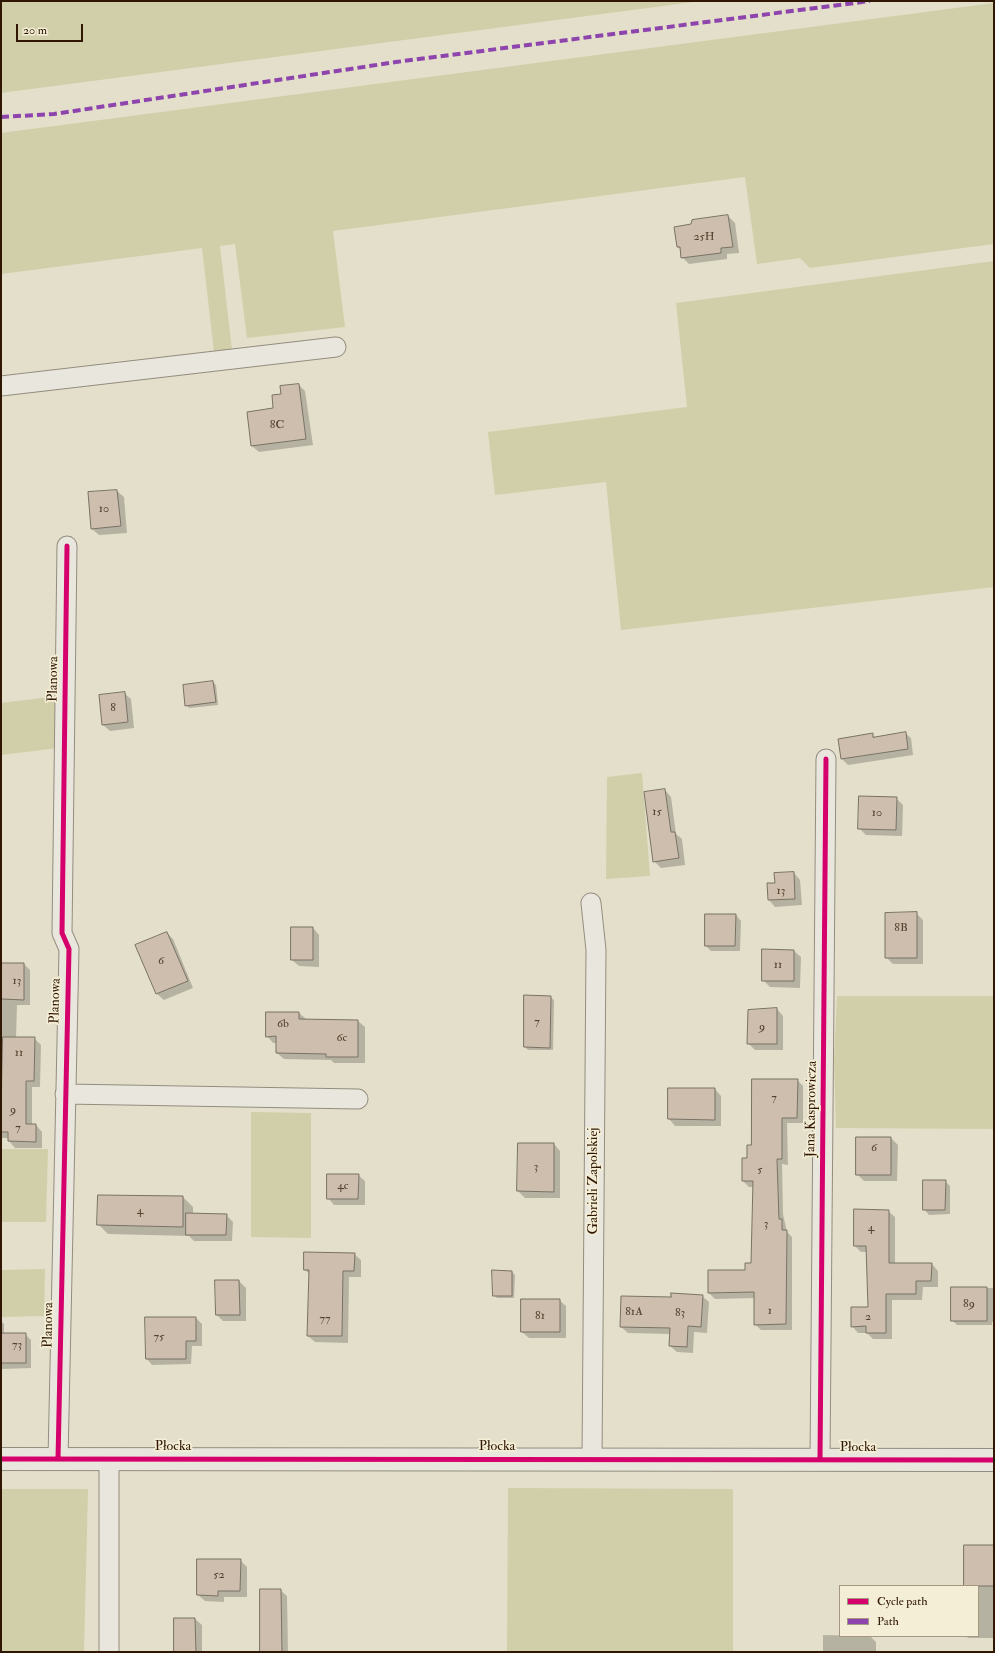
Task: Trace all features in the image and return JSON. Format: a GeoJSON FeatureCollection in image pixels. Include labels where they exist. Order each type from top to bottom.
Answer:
{"type":"FeatureCollection","features":[{"type":"Feature","properties":{"kind":"street"},"geometry":{"type":"LineString","coordinates":[[1,386],[336,347]]}},
{"type":"Feature","properties":{"kind":"street","name":"Planowa"},"geometry":{"type":"LineString","coordinates":[[58,1459],[69,949],[62,933],[67,546]]}},
{"type":"Feature","properties":{"kind":"street","name":"Jana Kasprowicza"},"geometry":{"type":"LineString","coordinates":[[820,1460],[826,759]]}},
{"type":"Feature","properties":{"kind":"street","name":"Gabrieli Zapolskiej"},"geometry":{"type":"LineString","coordinates":[[591,903],[596,950],[592,1459]]}},
{"type":"Feature","properties":{"kind":"street"},"geometry":{"type":"LineString","coordinates":[[65,1094],[358,1099]]}},
{"type":"Feature","properties":{"kind":"street","name":"Płocka"},"geometry":{"type":"LineString","coordinates":[[1,1459],[994,1460]]}},
{"type":"Feature","properties":{"kind":"street"},"geometry":{"type":"LineString","coordinates":[[109,1459],[109,1652]]}},
{"type":"Feature","properties":{"kind":"green space"},"geometry":{"type":"Polygon","coordinates":[[[1,1],[701,1],[1,93],[1,1]]]}},
{"type":"Feature","properties":{"kind":"green space"},"geometry":{"type":"Polygon","coordinates":[[[994,3],[994,244],[810,268],[800,258],[757,264],[745,177],[333,231],[345,327],[247,338],[235,244],[220,246],[232,350],[214,352],[202,248],[1,274],[1,133],[994,3]]]}},
{"type":"Feature","properties":{"kind":"green space"},"geometry":{"type":"Polygon","coordinates":[[[994,261],[994,587],[621,630],[606,482],[495,495],[488,432],[687,407],[676,303],[994,261]]]}},
{"type":"Feature","properties":{"kind":"green space"},"geometry":{"type":"Polygon","coordinates":[[[58,696],[58,748],[1,755],[1,703],[58,696]]]}},
{"type":"Feature","properties":{"kind":"green space"},"geometry":{"type":"Polygon","coordinates":[[[642,773],[650,876],[606,879],[607,777],[642,773]]]}},
{"type":"Feature","properties":{"kind":"green space"},"geometry":{"type":"Polygon","coordinates":[[[837,996],[994,996],[994,1129],[836,1128],[834,1061],[837,996]]]}},
{"type":"Feature","properties":{"kind":"green space"},"geometry":{"type":"Polygon","coordinates":[[[251,1112],[311,1113],[311,1238],[251,1237],[251,1112]]]}},
{"type":"Feature","properties":{"kind":"green space"},"geometry":{"type":"Polygon","coordinates":[[[1,1149],[48,1149],[46,1222],[1,1222],[1,1149]]]}},
{"type":"Feature","properties":{"kind":"green space"},"geometry":{"type":"Polygon","coordinates":[[[45,1269],[44,1316],[1,1317],[1,1270],[45,1269]]]}},
{"type":"Feature","properties":{"kind":"green space"},"geometry":{"type":"Polygon","coordinates":[[[508,1488],[733,1489],[733,1652],[507,1652],[508,1488]]]}},
{"type":"Feature","properties":{"kind":"green space"},"geometry":{"type":"Polygon","coordinates":[[[1,1489],[88,1489],[84,1652],[1,1652],[1,1489]]]}},
{"type":"Feature","properties":{"kind":"building"},"geometry":{"type":"Polygon","coordinates":[[[728,215],[733,247],[721,248],[721,253],[681,258],[680,247],[677,247],[674,227],[691,224],[692,220],[728,215]]]}},
{"type":"Feature","properties":{"kind":"building"},"geometry":{"type":"Polygon","coordinates":[[[299,384],[306,439],[251,446],[247,412],[273,408],[272,395],[281,394],[280,386],[299,384]]]}},
{"type":"Feature","properties":{"kind":"building"},"geometry":{"type":"Polygon","coordinates":[[[117,490],[121,526],[91,529],[88,492],[117,490]]]}},
{"type":"Feature","properties":{"kind":"building"},"geometry":{"type":"Polygon","coordinates":[[[213,681],[216,702],[185,706],[183,685],[213,681]]]}},
{"type":"Feature","properties":{"kind":"building"},"geometry":{"type":"Polygon","coordinates":[[[125,692],[128,722],[102,725],[99,695],[125,692]]]}},
{"type":"Feature","properties":{"kind":"building"},"geometry":{"type":"Polygon","coordinates":[[[906,732],[908,749],[841,759],[838,739],[873,733],[873,737],[906,732]]]}},
{"type":"Feature","properties":{"kind":"building"},"geometry":{"type":"Polygon","coordinates":[[[665,789],[671,832],[675,832],[679,858],[653,862],[644,792],[665,789]]]}},
{"type":"Feature","properties":{"kind":"building"},"geometry":{"type":"Polygon","coordinates":[[[859,796],[897,797],[896,830],[858,829],[859,796]]]}},
{"type":"Feature","properties":{"kind":"building"},"geometry":{"type":"Polygon","coordinates":[[[794,872],[795,899],[768,900],[767,883],[775,883],[774,873],[794,872]]]}},
{"type":"Feature","properties":{"kind":"building"},"geometry":{"type":"Polygon","coordinates":[[[917,912],[917,958],[885,958],[885,913],[917,912]]]}},
{"type":"Feature","properties":{"kind":"building"},"geometry":{"type":"Polygon","coordinates":[[[705,914],[736,914],[735,946],[705,946],[705,914]]]}},
{"type":"Feature","properties":{"kind":"building"},"geometry":{"type":"Polygon","coordinates":[[[291,927],[313,927],[313,960],[291,960],[291,927]]]}},
{"type":"Feature","properties":{"kind":"building"},"geometry":{"type":"Polygon","coordinates":[[[167,932],[188,981],[156,994],[135,945],[167,932]]]}},
{"type":"Feature","properties":{"kind":"building"},"geometry":{"type":"Polygon","coordinates":[[[762,949],[794,950],[794,981],[762,981],[762,949]]]}},
{"type":"Feature","properties":{"kind":"building"},"geometry":{"type":"Polygon","coordinates":[[[1,963],[24,963],[24,1000],[1,999],[1,963]]]}},
{"type":"Feature","properties":{"kind":"building"},"geometry":{"type":"Polygon","coordinates":[[[524,995],[551,996],[550,1048],[524,1047],[524,995]]]}},
{"type":"Feature","properties":{"kind":"building"},"geometry":{"type":"Polygon","coordinates":[[[777,1008],[777,1044],[747,1044],[748,1010],[777,1008]]]}},
{"type":"Feature","properties":{"kind":"building"},"geometry":{"type":"Polygon","coordinates":[[[266,1012],[299,1012],[299,1019],[358,1020],[358,1057],[326,1057],[326,1054],[276,1053],[276,1036],[266,1037],[266,1012]]]}},
{"type":"Feature","properties":{"kind":"building"},"geometry":{"type":"Polygon","coordinates":[[[3,1037],[35,1037],[34,1081],[26,1081],[26,1124],[36,1124],[36,1142],[8,1141],[8,1132],[1,1132],[3,1037]]]}},
{"type":"Feature","properties":{"kind":"building"},"geometry":{"type":"Polygon","coordinates":[[[752,1079],[798,1079],[797,1118],[782,1118],[782,1159],[777,1159],[779,1219],[782,1219],[782,1230],[787,1230],[786,1324],[754,1325],[754,1292],[708,1293],[708,1270],[745,1270],[745,1263],[751,1263],[753,1181],[742,1181],[742,1158],[747,1158],[747,1145],[751,1145],[752,1079]]]}},
{"type":"Feature","properties":{"kind":"building"},"geometry":{"type":"Polygon","coordinates":[[[668,1088],[715,1088],[715,1120],[668,1119],[668,1088]]]}},
{"type":"Feature","properties":{"kind":"building"},"geometry":{"type":"Polygon","coordinates":[[[856,1137],[891,1137],[891,1175],[856,1175],[856,1137]]]}},
{"type":"Feature","properties":{"kind":"building"},"geometry":{"type":"Polygon","coordinates":[[[518,1143],[554,1143],[554,1192],[517,1191],[518,1143]]]}},
{"type":"Feature","properties":{"kind":"building"},"geometry":{"type":"Polygon","coordinates":[[[327,1174],[359,1174],[358,1199],[327,1199],[327,1174]]]}},
{"type":"Feature","properties":{"kind":"building"},"geometry":{"type":"Polygon","coordinates":[[[923,1180],[946,1180],[945,1210],[923,1210],[923,1180]]]}},
{"type":"Feature","properties":{"kind":"building"},"geometry":{"type":"Polygon","coordinates":[[[98,1195],[183,1196],[183,1227],[97,1225],[98,1195]]]}},
{"type":"Feature","properties":{"kind":"building"},"geometry":{"type":"Polygon","coordinates":[[[854,1209],[889,1210],[889,1263],[932,1263],[931,1281],[916,1281],[916,1294],[886,1294],[886,1333],[866,1333],[866,1326],[851,1327],[851,1307],[868,1307],[866,1246],[854,1246],[854,1209]]]}},
{"type":"Feature","properties":{"kind":"building"},"geometry":{"type":"Polygon","coordinates":[[[186,1213],[227,1214],[226,1235],[186,1235],[186,1213]]]}},
{"type":"Feature","properties":{"kind":"building"},"geometry":{"type":"Polygon","coordinates":[[[304,1252],[355,1253],[354,1271],[343,1271],[342,1336],[307,1336],[309,1270],[304,1270],[304,1252]]]}},
{"type":"Feature","properties":{"kind":"building"},"geometry":{"type":"Polygon","coordinates":[[[492,1270],[512,1271],[512,1296],[493,1296],[492,1270]]]}},
{"type":"Feature","properties":{"kind":"building"},"geometry":{"type":"Polygon","coordinates":[[[215,1280],[239,1280],[240,1315],[216,1315],[215,1280]]]}},
{"type":"Feature","properties":{"kind":"building"},"geometry":{"type":"Polygon","coordinates":[[[951,1287],[987,1287],[987,1321],[951,1321],[951,1287]]]}},
{"type":"Feature","properties":{"kind":"building"},"geometry":{"type":"Polygon","coordinates":[[[671,1293],[703,1295],[701,1327],[688,1326],[687,1347],[669,1346],[670,1328],[620,1327],[621,1296],[671,1297],[671,1293]]]}},
{"type":"Feature","properties":{"kind":"building"},"geometry":{"type":"Polygon","coordinates":[[[521,1299],[560,1299],[560,1332],[521,1332],[521,1299]]]}},
{"type":"Feature","properties":{"kind":"building"},"geometry":{"type":"Polygon","coordinates":[[[145,1317],[196,1317],[196,1341],[186,1341],[186,1359],[146,1359],[145,1317]]]}},
{"type":"Feature","properties":{"kind":"building"},"geometry":{"type":"Polygon","coordinates":[[[1,1333],[26,1333],[26,1363],[1,1363],[1,1333]]]}},
{"type":"Feature","properties":{"kind":"building"},"geometry":{"type":"Polygon","coordinates":[[[964,1545],[994,1545],[994,1586],[964,1585],[964,1545]]]}},
{"type":"Feature","properties":{"kind":"building"},"geometry":{"type":"Polygon","coordinates":[[[197,1559],[241,1559],[240,1591],[218,1591],[218,1596],[197,1595],[197,1559]]]}},
{"type":"Feature","properties":{"kind":"building"},"geometry":{"type":"Polygon","coordinates":[[[260,1589],[281,1589],[282,1652],[260,1652],[260,1589]]]}},
{"type":"Feature","properties":{"kind":"building"},"geometry":{"type":"Polygon","coordinates":[[[174,1618],[195,1618],[196,1652],[174,1652],[174,1618]]]}},
{"type":"Feature","properties":{"kind":"marked path"},"geometry":{"type":"LineString","coordinates":[[1,117],[54,114],[396,62],[870,1]]}},
{"type":"Feature","properties":{"kind":"cycle path"},"geometry":{"type":"LineString","coordinates":[[58,1459],[69,949],[62,933],[67,546]]}},
{"type":"Feature","properties":{"kind":"cycle path"},"geometry":{"type":"LineString","coordinates":[[820,1459],[826,759]]}},
{"type":"Feature","properties":{"kind":"cycle path"},"geometry":{"type":"LineString","coordinates":[[1,1459],[994,1460]]}}]}
